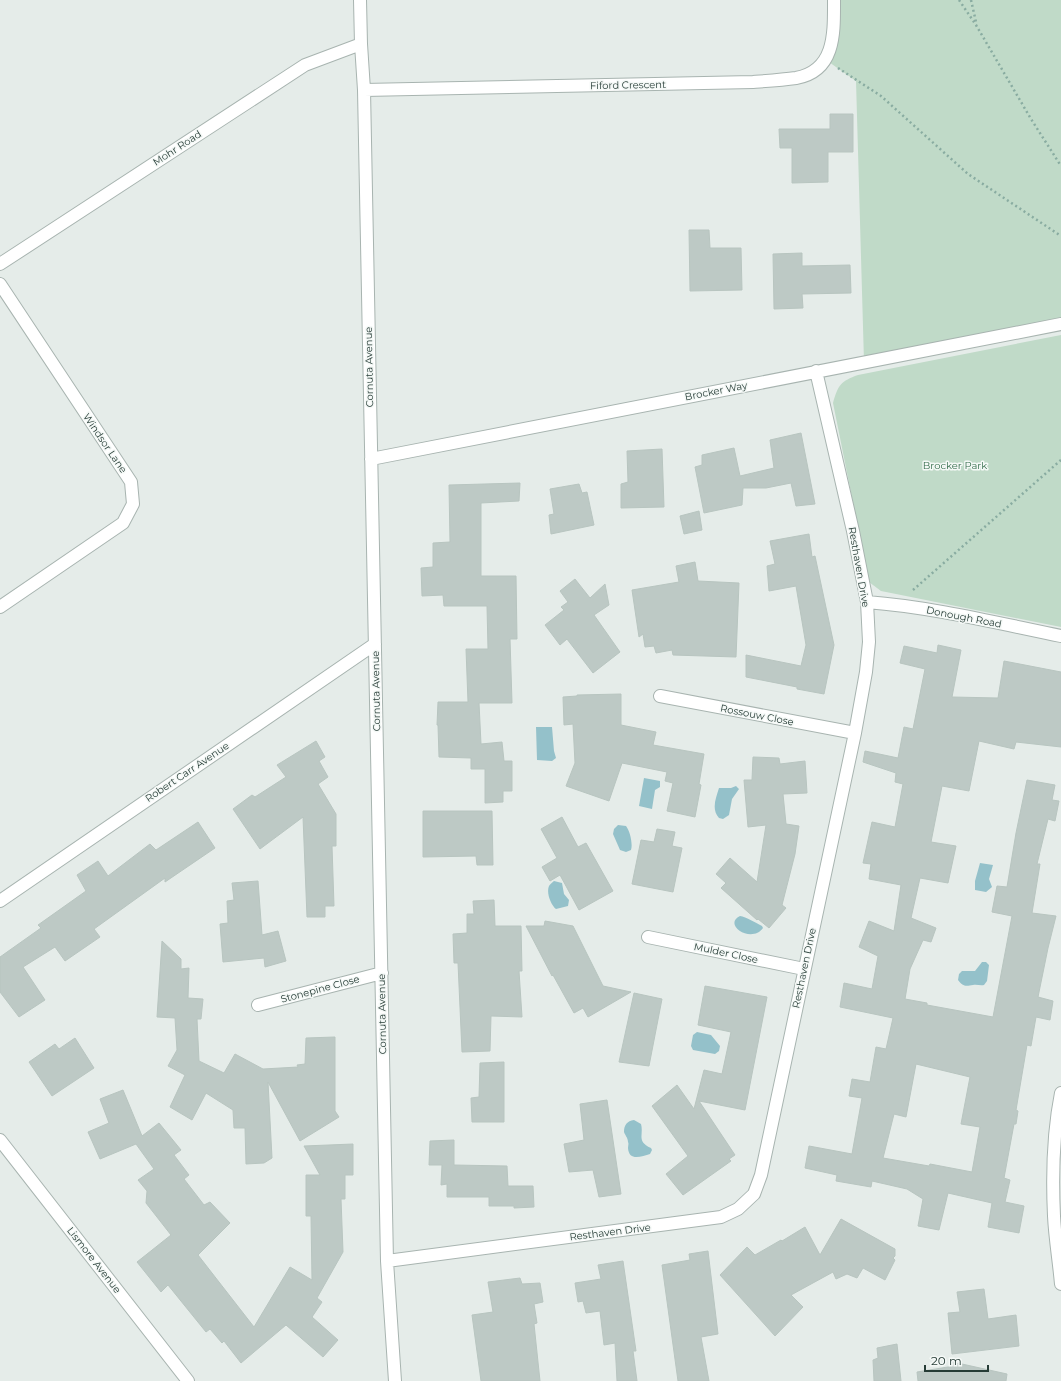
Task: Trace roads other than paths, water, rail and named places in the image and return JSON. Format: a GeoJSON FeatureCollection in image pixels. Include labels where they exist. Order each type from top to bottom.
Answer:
{"type":"FeatureCollection","features":[{"type":"Feature","properties":{"kind":"street","name":"Cornuta Avenue"},"geometry":{"type":"LineString","coordinates":[[360,0],[364,90],[387,1261],[395,1381]]}},
{"type":"Feature","properties":{"kind":"street","name":"Fiford Crescent"},"geometry":{"type":"LineString","coordinates":[[364,90],[752,82],[796,78],[816,70],[826,60],[832,44],[834,0]]}},
{"type":"Feature","properties":{"kind":"street","name":"Mohr Road"},"geometry":{"type":"LineString","coordinates":[[0,264],[305,65],[361,44]]}},
{"type":"Feature","properties":{"kind":"street","name":"Windsor Lane"},"geometry":{"type":"LineString","coordinates":[[0,284],[131,482],[133,504],[123,523],[0,606]]}},
{"type":"Feature","properties":{"kind":"street","name":"Brocker Way"},"geometry":{"type":"LineString","coordinates":[[371,459],[1061,324]]}},
{"type":"Feature","properties":{"kind":"street","name":"Resthaven Drive"},"geometry":{"type":"LineString","coordinates":[[387,1261],[721,1217],[738,1209],[754,1194],[761,1175],[855,733],[866,672],[869,642],[867,602],[816,371]]}},
{"type":"Feature","properties":{"kind":"street","name":"Donough Road"},"geometry":{"type":"LineString","coordinates":[[867,602],[896,604],[1061,636]]}},
{"type":"Feature","properties":{"kind":"street","name":"Robert Carr Avenue"},"geometry":{"type":"LineString","coordinates":[[0,901],[375,644]]}},
{"type":"Feature","properties":{"kind":"street","name":"Rossouw Close"},"geometry":{"type":"LineString","coordinates":[[660,696],[855,733]]}},
{"type":"Feature","properties":{"kind":"street","name":"Mulder Close"},"geometry":{"type":"LineString","coordinates":[[648,937],[804,969]]}},
{"type":"Feature","properties":{"kind":"street","name":"Stonepine Close"},"geometry":{"type":"LineString","coordinates":[[258,1005],[382,973]]}},
{"type":"Feature","properties":{"kind":"street"},"geometry":{"type":"LineString","coordinates":[[1061,1093],[1056,1119],[1057,1165],[1054,1217],[1061,1284]]}},
{"type":"Feature","properties":{"kind":"street","name":"Lismore Avenue"},"geometry":{"type":"LineString","coordinates":[[2,1145],[188,1381]]}},
{"type":"Feature","properties":{"kind":"water"},"geometry":{"type":"Polygon","coordinates":[[[536,727],[552,727],[556,758],[552,761],[537,760],[536,727]]]}},
{"type":"Feature","properties":{"kind":"water"},"geometry":{"type":"Polygon","coordinates":[[[644,778],[660,781],[660,787],[655,790],[652,809],[639,806],[644,778]]]}},
{"type":"Feature","properties":{"kind":"water"},"geometry":{"type":"Polygon","coordinates":[[[736,786],[739,789],[732,799],[729,815],[723,819],[719,818],[715,811],[715,807],[719,788],[731,788],[736,786]]]}},
{"type":"Feature","properties":{"kind":"water"},"geometry":{"type":"Polygon","coordinates":[[[618,825],[626,826],[630,834],[631,850],[626,852],[620,850],[613,834],[614,829],[618,825]]]}},
{"type":"Feature","properties":{"kind":"water"},"geometry":{"type":"Polygon","coordinates":[[[980,863],[993,865],[989,879],[992,887],[986,892],[975,890],[975,881],[980,863]]]}},
{"type":"Feature","properties":{"kind":"water"},"geometry":{"type":"Polygon","coordinates":[[[554,881],[562,883],[564,894],[569,900],[568,906],[556,909],[552,905],[548,889],[549,885],[554,881]]]}},
{"type":"Feature","properties":{"kind":"water"},"geometry":{"type":"Polygon","coordinates":[[[740,916],[762,926],[763,928],[758,932],[746,934],[736,928],[734,924],[735,920],[740,916]]]}},
{"type":"Feature","properties":{"kind":"water"},"geometry":{"type":"Polygon","coordinates":[[[982,962],[986,962],[989,965],[987,981],[984,985],[966,986],[958,980],[959,974],[962,971],[975,971],[982,962]]]}},
{"type":"Feature","properties":{"kind":"water"},"geometry":{"type":"Polygon","coordinates":[[[697,1032],[711,1035],[720,1046],[719,1051],[715,1054],[693,1050],[691,1046],[693,1035],[697,1032]]]}},
{"type":"Feature","properties":{"kind":"water"},"geometry":{"type":"Polygon","coordinates":[[[634,1120],[641,1124],[642,1140],[651,1148],[652,1150],[650,1154],[640,1157],[633,1157],[629,1152],[628,1141],[624,1130],[625,1125],[628,1122],[634,1120]]]}},
{"type":"Feature","properties":{"kind":"park label","name":"Brocker Park"},"geometry":{"type":"Point","coordinates":[955,465]}}]}
